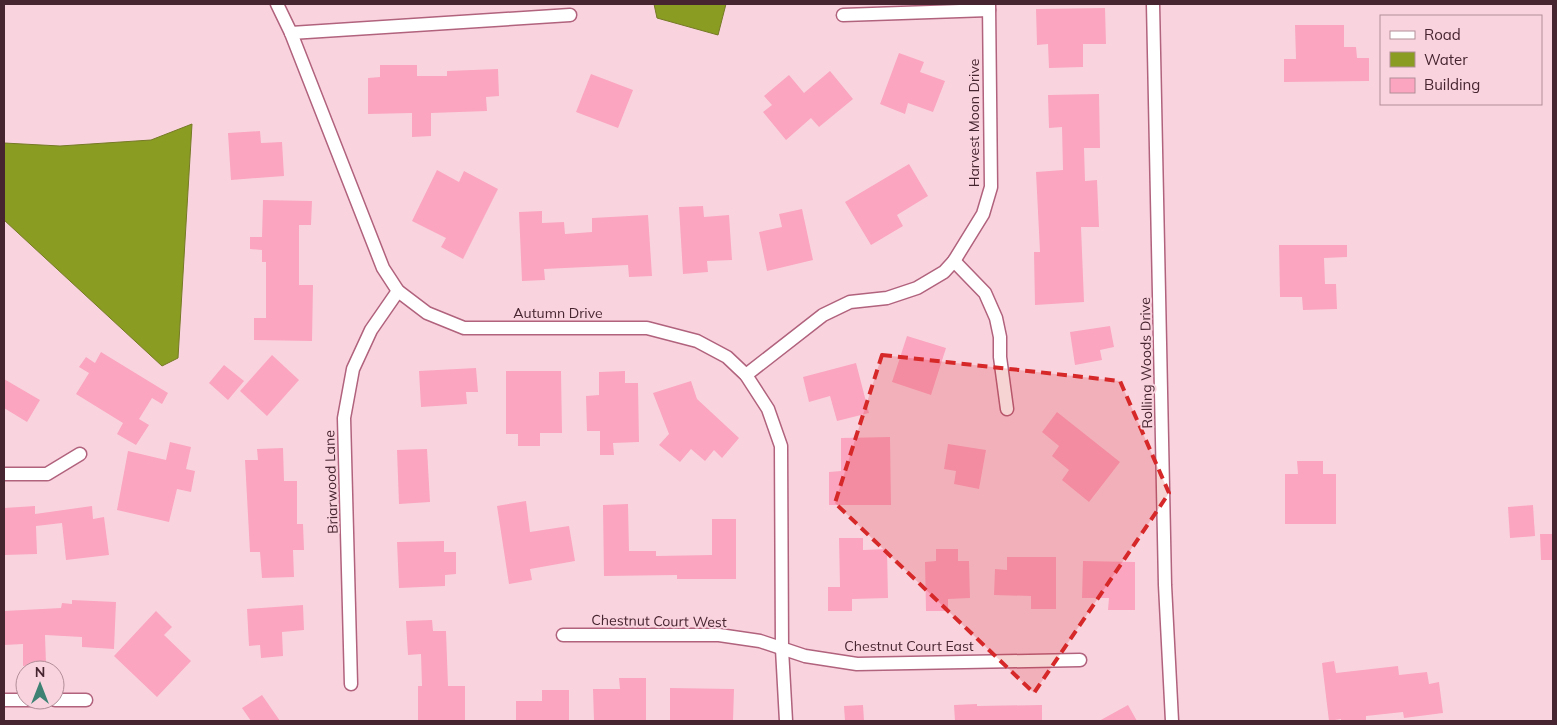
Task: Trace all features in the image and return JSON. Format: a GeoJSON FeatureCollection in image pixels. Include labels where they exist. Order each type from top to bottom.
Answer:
{"type":"FeatureCollection","features":[{"type":"Feature","properties":{"kind":"street","name":"Autumn Drive"},"geometry":{"type":"LineString","coordinates":[[277,4],[291,33],[383,268],[398,291],[427,313],[464,328],[647,328],[697,341],[727,357],[746,375],[768,409],[781,446],[782,649]]}},
{"type":"Feature","properties":{"kind":"street","name":"Rolling Woods Drive"},"geometry":{"type":"LineString","coordinates":[[1152,4],[1165,576],[1172,721]]}},
{"type":"Feature","properties":{"kind":"street"},"geometry":{"type":"LineString","coordinates":[[843,14],[988,7]]}},
{"type":"Feature","properties":{"kind":"street","name":"Harvest Moon Drive"},"geometry":{"type":"LineString","coordinates":[[746,375],[823,315],[850,302],[887,298],[917,288],[944,272],[954,261],[983,214],[991,187],[988,7]]}},
{"type":"Feature","properties":{"kind":"street"},"geometry":{"type":"LineString","coordinates":[[291,33],[570,14]]}},
{"type":"Feature","properties":{"kind":"street"},"geometry":{"type":"LineString","coordinates":[[954,261],[985,293],[996,318],[1008,409]]}},
{"type":"Feature","properties":{"kind":"street","name":"Briarwood Lane"},"geometry":{"type":"LineString","coordinates":[[351,684],[344,418],[353,368],[371,330],[398,291]]}},
{"type":"Feature","properties":{"kind":"street"},"geometry":{"type":"LineString","coordinates":[[4,474],[47,474],[80,454]]}},
{"type":"Feature","properties":{"kind":"street","name":"Chestnut Court West"},"geometry":{"type":"LineString","coordinates":[[563,635],[720,635],[760,641],[782,649]]}},
{"type":"Feature","properties":{"kind":"street"},"geometry":{"type":"LineString","coordinates":[[782,649],[786,721]]}},
{"type":"Feature","properties":{"kind":"street","name":"Chestnut Court East"},"geometry":{"type":"LineString","coordinates":[[782,649],[805,656],[857,664],[1080,660]]}},
{"type":"Feature","properties":{"kind":"street"},"geometry":{"type":"LineString","coordinates":[[65,700],[86,700]]}},
{"type":"Feature","properties":{"kind":"highlighted area"},"geometry":{"type":"Polygon","coordinates":[[[882,355],[1120,381],[1169,493],[1034,693],[835,503],[882,355]]]}},
{"type":"Feature","properties":{"kind":"water"},"geometry":{"type":"Polygon","coordinates":[[[654,4],[726,4],[718,35],[657,18],[654,4]]]}},
{"type":"Feature","properties":{"kind":"water"},"geometry":{"type":"Polygon","coordinates":[[[192,124],[178,358],[162,366],[4,220],[4,143],[60,146],[151,140],[192,124]]]}},
{"type":"Feature","properties":{"kind":"building"},"geometry":{"type":"Polygon","coordinates":[[[1105,8],[1106,44],[1083,44],[1083,67],[1049,68],[1048,44],[1037,45],[1036,9],[1105,8]]]}},
{"type":"Feature","properties":{"kind":"building"},"geometry":{"type":"Polygon","coordinates":[[[1295,25],[1344,25],[1344,47],[1356,47],[1357,58],[1369,58],[1369,81],[1284,82],[1284,59],[1296,59],[1295,25]]]}},
{"type":"Feature","properties":{"kind":"building"},"geometry":{"type":"Polygon","coordinates":[[[899,53],[924,62],[920,72],[945,81],[933,112],[908,103],[905,114],[880,104],[899,53]]]}},
{"type":"Feature","properties":{"kind":"building"},"geometry":{"type":"Polygon","coordinates":[[[380,65],[417,65],[417,76],[447,76],[447,71],[498,69],[499,96],[486,97],[487,111],[431,113],[431,136],[412,137],[412,113],[368,114],[368,78],[380,77],[380,65]]]}},
{"type":"Feature","properties":{"kind":"building"},"geometry":{"type":"Polygon","coordinates":[[[830,71],[853,99],[819,127],[811,118],[786,140],[763,112],[772,105],[764,96],[789,75],[804,93],[830,71]]]}},
{"type":"Feature","properties":{"kind":"building"},"geometry":{"type":"Polygon","coordinates":[[[591,74],[633,90],[618,128],[576,112],[591,74]]]}},
{"type":"Feature","properties":{"kind":"building"},"geometry":{"type":"Polygon","coordinates":[[[1099,94],[1100,148],[1084,148],[1085,181],[1097,180],[1099,227],[1081,227],[1084,302],[1035,305],[1034,252],[1040,252],[1036,172],[1063,170],[1062,127],[1049,128],[1048,95],[1099,94]]]}},
{"type":"Feature","properties":{"kind":"building"},"geometry":{"type":"Polygon","coordinates":[[[260,131],[261,143],[282,142],[284,176],[231,180],[228,133],[260,131]]]}},
{"type":"Feature","properties":{"kind":"building"},"geometry":{"type":"Polygon","coordinates":[[[909,164],[928,196],[897,215],[903,226],[871,245],[845,202],[909,164]]]}},
{"type":"Feature","properties":{"kind":"building"},"geometry":{"type":"Polygon","coordinates":[[[437,170],[459,182],[464,171],[498,189],[463,259],[441,247],[446,238],[412,221],[437,170]]]}},
{"type":"Feature","properties":{"kind":"building"},"geometry":{"type":"Polygon","coordinates":[[[263,200],[312,201],[311,225],[299,225],[299,285],[313,285],[312,341],[254,340],[254,318],[266,318],[266,262],[262,262],[262,250],[250,249],[250,237],[262,237],[263,200]]]}},
{"type":"Feature","properties":{"kind":"building"},"geometry":{"type":"Polygon","coordinates":[[[703,206],[704,217],[729,215],[732,260],[707,261],[708,272],[683,274],[679,207],[703,206]]]}},
{"type":"Feature","properties":{"kind":"building"},"geometry":{"type":"Polygon","coordinates":[[[802,209],[813,260],[767,271],[759,232],[782,227],[779,214],[802,209]]]}},
{"type":"Feature","properties":{"kind":"building"},"geometry":{"type":"Polygon","coordinates":[[[542,211],[542,223],[564,222],[565,234],[592,232],[592,218],[648,215],[652,276],[629,277],[628,265],[544,269],[545,280],[522,281],[519,212],[542,211]]]}},
{"type":"Feature","properties":{"kind":"building"},"geometry":{"type":"Polygon","coordinates":[[[1279,245],[1347,245],[1347,257],[1324,258],[1325,284],[1336,284],[1337,309],[1303,310],[1302,297],[1280,297],[1279,245]]]}},
{"type":"Feature","properties":{"kind":"building"},"geometry":{"type":"Polygon","coordinates":[[[1110,326],[1114,347],[1100,350],[1102,360],[1075,365],[1070,332],[1110,326]]]}},
{"type":"Feature","properties":{"kind":"building"},"geometry":{"type":"Polygon","coordinates":[[[907,336],[946,348],[931,395],[892,382],[907,336]]]}},
{"type":"Feature","properties":{"kind":"building"},"geometry":{"type":"Polygon","coordinates":[[[101,352],[168,393],[162,404],[152,398],[139,419],[149,425],[136,445],[117,434],[123,423],[76,394],[89,373],[79,367],[86,357],[95,363],[101,352]]]}},
{"type":"Feature","properties":{"kind":"building"},"geometry":{"type":"Polygon","coordinates":[[[272,355],[299,380],[267,416],[240,391],[272,355]]]}},
{"type":"Feature","properties":{"kind":"building"},"geometry":{"type":"Polygon","coordinates":[[[856,363],[869,413],[837,421],[830,396],[809,402],[803,377],[856,363]]]}},
{"type":"Feature","properties":{"kind":"building"},"geometry":{"type":"Polygon","coordinates":[[[224,365],[244,381],[228,400],[209,383],[224,365]]]}},
{"type":"Feature","properties":{"kind":"building"},"geometry":{"type":"Polygon","coordinates":[[[476,368],[478,392],[466,392],[467,404],[421,407],[419,371],[476,368]]]}},
{"type":"Feature","properties":{"kind":"building"},"geometry":{"type":"Polygon","coordinates":[[[506,371],[561,371],[562,433],[540,433],[540,446],[518,446],[518,434],[506,434],[506,371]]]}},
{"type":"Feature","properties":{"kind":"building"},"geometry":{"type":"Polygon","coordinates":[[[625,371],[625,383],[638,383],[639,442],[613,443],[614,455],[600,455],[600,431],[587,431],[586,396],[599,395],[599,372],[625,371]]]}},
{"type":"Feature","properties":{"kind":"building"},"geometry":{"type":"Polygon","coordinates":[[[4,379],[40,400],[27,422],[4,408],[4,379]]]}},
{"type":"Feature","properties":{"kind":"building"},"geometry":{"type":"Polygon","coordinates":[[[691,381],[697,399],[739,438],[722,458],[714,450],[705,461],[691,449],[680,462],[659,445],[669,434],[653,393],[691,381]]]}},
{"type":"Feature","properties":{"kind":"building"},"geometry":{"type":"Polygon","coordinates":[[[1057,412],[1120,462],[1089,502],[1062,480],[1069,470],[1052,456],[1059,446],[1042,432],[1057,412]]]}},
{"type":"Feature","properties":{"kind":"building"},"geometry":{"type":"Polygon","coordinates":[[[890,437],[891,505],[829,505],[829,472],[841,471],[841,438],[890,437]]]}},
{"type":"Feature","properties":{"kind":"building"},"geometry":{"type":"Polygon","coordinates":[[[170,442],[191,447],[186,469],[195,471],[191,492],[177,489],[169,522],[117,510],[128,451],[166,460],[170,442]]]}},
{"type":"Feature","properties":{"kind":"building"},"geometry":{"type":"Polygon","coordinates":[[[948,444],[986,450],[979,489],[954,484],[956,471],[944,469],[948,444]]]}},
{"type":"Feature","properties":{"kind":"building"},"geometry":{"type":"Polygon","coordinates":[[[283,448],[284,481],[297,481],[297,524],[303,524],[304,550],[293,550],[294,577],[262,578],[260,552],[250,552],[245,460],[258,460],[257,449],[283,448]]]}},
{"type":"Feature","properties":{"kind":"building"},"geometry":{"type":"Polygon","coordinates":[[[427,449],[430,502],[399,504],[397,450],[427,449]]]}},
{"type":"Feature","properties":{"kind":"building"},"geometry":{"type":"Polygon","coordinates":[[[1297,461],[1323,461],[1323,474],[1336,474],[1336,524],[1285,524],[1285,474],[1298,474],[1297,461]]]}},
{"type":"Feature","properties":{"kind":"building"},"geometry":{"type":"Polygon","coordinates":[[[526,501],[530,532],[569,526],[575,561],[530,569],[532,580],[509,584],[497,506],[526,501]]]}},
{"type":"Feature","properties":{"kind":"building"},"geometry":{"type":"Polygon","coordinates":[[[628,504],[629,551],[656,551],[656,556],[712,555],[712,519],[736,519],[736,579],[677,579],[677,575],[604,576],[603,505],[628,504]]]}},
{"type":"Feature","properties":{"kind":"building"},"geometry":{"type":"Polygon","coordinates":[[[1533,505],[1535,536],[1510,538],[1508,507],[1533,505]]]}},
{"type":"Feature","properties":{"kind":"building"},"geometry":{"type":"Polygon","coordinates":[[[35,506],[35,514],[92,506],[93,519],[104,517],[109,555],[66,560],[62,523],[36,526],[37,554],[5,555],[4,508],[35,506]]]}},
{"type":"Feature","properties":{"kind":"building"},"geometry":{"type":"Polygon","coordinates":[[[1540,534],[1553,534],[1553,560],[1541,560],[1540,534]]]}},
{"type":"Feature","properties":{"kind":"building"},"geometry":{"type":"Polygon","coordinates":[[[839,538],[863,538],[863,550],[887,549],[888,598],[852,599],[852,611],[828,611],[828,587],[840,587],[839,538]]]}},
{"type":"Feature","properties":{"kind":"building"},"geometry":{"type":"Polygon","coordinates":[[[444,541],[444,552],[456,552],[456,574],[445,575],[445,586],[399,588],[397,542],[444,541]]]}},
{"type":"Feature","properties":{"kind":"building"},"geometry":{"type":"Polygon","coordinates":[[[936,549],[958,549],[958,561],[969,561],[970,598],[948,599],[948,611],[926,611],[925,562],[936,561],[936,549]]]}},
{"type":"Feature","properties":{"kind":"building"},"geometry":{"type":"Polygon","coordinates":[[[1007,557],[1056,557],[1056,609],[1031,609],[1031,596],[994,595],[995,569],[1007,570],[1007,557]]]}},
{"type":"Feature","properties":{"kind":"building"},"geometry":{"type":"Polygon","coordinates":[[[1083,561],[1135,562],[1135,610],[1108,610],[1109,598],[1082,598],[1083,561]]]}},
{"type":"Feature","properties":{"kind":"building"},"geometry":{"type":"Polygon","coordinates":[[[72,600],[116,602],[114,649],[82,647],[82,637],[45,635],[46,660],[23,660],[23,644],[4,645],[4,611],[61,608],[62,603],[72,604],[72,600]]]}},
{"type":"Feature","properties":{"kind":"building"},"geometry":{"type":"Polygon","coordinates":[[[303,605],[304,630],[282,632],[283,656],[261,658],[260,645],[249,646],[247,609],[303,605]]]}},
{"type":"Feature","properties":{"kind":"building"},"geometry":{"type":"Polygon","coordinates":[[[156,611],[172,627],[164,635],[191,661],[157,697],[114,656],[156,611]]]}},
{"type":"Feature","properties":{"kind":"building"},"geometry":{"type":"Polygon","coordinates":[[[432,620],[433,631],[446,631],[448,686],[465,686],[465,721],[418,721],[418,686],[422,686],[421,654],[408,655],[406,621],[432,620]]]}},
{"type":"Feature","properties":{"kind":"building"},"geometry":{"type":"Polygon","coordinates":[[[1334,661],[1336,673],[1398,666],[1399,675],[1427,672],[1429,684],[1439,682],[1443,713],[1404,718],[1403,712],[1366,716],[1366,721],[1341,721],[1341,719],[1329,721],[1322,663],[1334,661]]]}},
{"type":"Feature","properties":{"kind":"building"},"geometry":{"type":"Polygon","coordinates":[[[619,678],[646,678],[646,721],[594,721],[593,689],[620,689],[619,678]]]}},
{"type":"Feature","properties":{"kind":"building"},"geometry":{"type":"Polygon","coordinates":[[[670,688],[734,689],[733,721],[670,721],[670,688]]]}},
{"type":"Feature","properties":{"kind":"building"},"geometry":{"type":"Polygon","coordinates":[[[542,690],[569,690],[569,721],[516,721],[516,701],[542,701],[542,690]]]}},
{"type":"Feature","properties":{"kind":"building"},"geometry":{"type":"Polygon","coordinates":[[[262,695],[280,721],[251,721],[242,708],[262,695]]]}},
{"type":"Feature","properties":{"kind":"building"},"geometry":{"type":"Polygon","coordinates":[[[977,704],[977,706],[1042,705],[1042,721],[955,721],[954,705],[977,704]]]}},
{"type":"Feature","properties":{"kind":"building"},"geometry":{"type":"Polygon","coordinates":[[[863,705],[864,721],[845,721],[844,706],[863,705]]]}},
{"type":"Feature","properties":{"kind":"building"},"geometry":{"type":"Polygon","coordinates":[[[1128,705],[1137,721],[1099,721],[1128,705]]]}}]}
